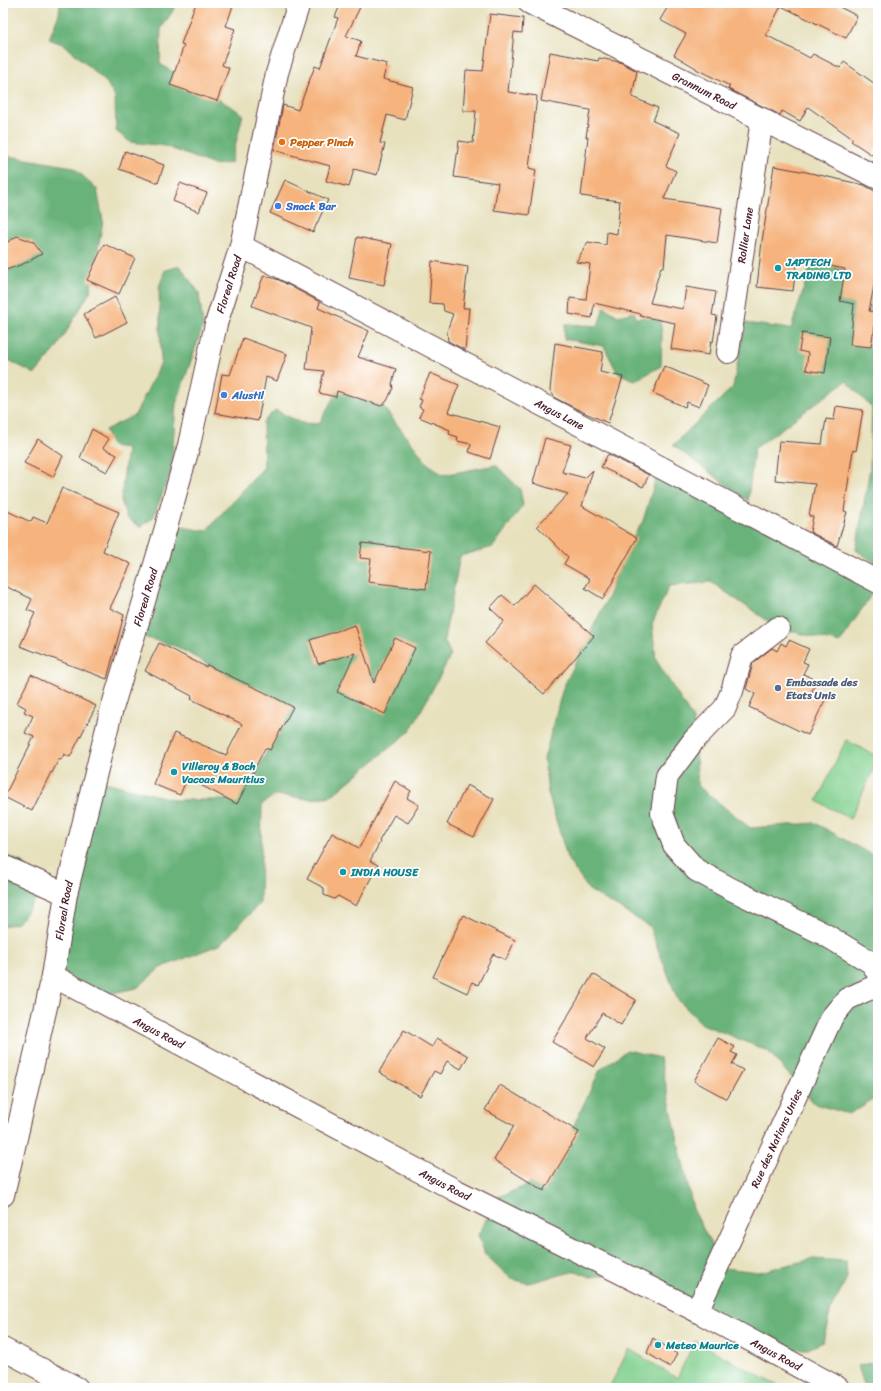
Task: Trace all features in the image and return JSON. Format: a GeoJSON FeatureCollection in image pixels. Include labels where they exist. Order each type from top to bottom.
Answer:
{"type":"FeatureCollection","features":[{"type":"Feature","properties":{"kind":"street","name":"Floreal Road"},"geometry":{"type":"LineString","coordinates":[[3,1195],[9,1152],[53,976],[66,894],[110,712],[167,524],[189,445],[216,324],[241,246],[277,73],[299,3]]}},
{"type":"Feature","properties":{"kind":"street","name":"Grannum Road"},"geometry":{"type":"LineString","coordinates":[[530,3],[878,178]]}},
{"type":"Feature","properties":{"kind":"street","name":"Rollier Lane"},"geometry":{"type":"LineString","coordinates":[[728,352],[762,119]]}},
{"type":"Feature","properties":{"kind":"street","name":"Angus Lane"},"geometry":{"type":"LineString","coordinates":[[241,246],[878,582]]}},
{"type":"Feature","properties":{"kind":"street"},"geometry":{"type":"LineString","coordinates":[[778,628],[742,656],[732,691],[725,708],[694,740],[667,776],[662,813],[674,845],[696,870],[731,889],[824,934],[872,963],[878,974]]}},
{"type":"Feature","properties":{"kind":"street"},"geometry":{"type":"LineString","coordinates":[[3,866],[66,894]]}},
{"type":"Feature","properties":{"kind":"street","name":"Angus Road"},"geometry":{"type":"LineString","coordinates":[[53,976],[456,1190],[697,1311],[838,1388]]}},
{"type":"Feature","properties":{"kind":"street","name":"Rue des Nations Unies"},"geometry":{"type":"LineString","coordinates":[[697,1311],[832,1017],[847,999],[869,989],[878,988]]}},
{"type":"Feature","properties":{"kind":"street"},"geometry":{"type":"LineString","coordinates":[[3,1349],[77,1388]]}},
{"type":"Feature","properties":{"kind":"green space"},"geometry":{"type":"Polygon","coordinates":[[[60,3],[178,3],[161,29],[160,64],[243,114],[231,163],[214,165],[165,146],[130,142],[116,131],[115,98],[107,83],[65,45],[49,39],[59,14],[60,3]]]}},
{"type":"Feature","properties":{"kind":"green space"},"geometry":{"type":"Polygon","coordinates":[[[3,155],[73,167],[97,189],[103,221],[90,292],[56,349],[35,374],[3,357],[3,155]]]}},
{"type":"Feature","properties":{"kind":"green space"},"geometry":{"type":"Polygon","coordinates":[[[812,262],[878,278],[878,565],[856,550],[870,468],[872,408],[846,381],[754,449],[748,501],[673,445],[733,387],[745,323],[791,329],[812,262]]]}},
{"type":"Feature","properties":{"kind":"green space"},"geometry":{"type":"Polygon","coordinates":[[[180,266],[199,293],[203,326],[176,404],[171,471],[153,518],[140,527],[126,517],[121,500],[127,448],[112,446],[105,430],[135,415],[161,363],[159,287],[165,270],[180,266]]]}},
{"type":"Feature","properties":{"kind":"green space"},"geometry":{"type":"Polygon","coordinates":[[[604,307],[618,316],[634,312],[637,319],[659,313],[662,335],[661,366],[635,381],[617,372],[604,346],[564,339],[565,324],[598,326],[604,307]]]}},
{"type":"Feature","properties":{"kind":"green space"},"geometry":{"type":"Polygon","coordinates":[[[371,358],[370,361],[384,408],[428,464],[443,475],[496,465],[520,489],[523,505],[493,547],[460,556],[444,640],[451,655],[410,731],[331,796],[312,799],[275,795],[262,804],[260,903],[221,944],[160,968],[137,988],[93,997],[63,977],[66,894],[101,781],[175,800],[227,800],[253,780],[277,731],[269,698],[175,646],[140,636],[176,526],[206,531],[264,467],[263,422],[275,410],[302,423],[319,424],[354,360],[371,358]]]}},
{"type":"Feature","properties":{"kind":"green space"},"geometry":{"type":"Polygon","coordinates":[[[658,471],[876,587],[840,643],[778,628],[711,582],[669,586],[652,624],[656,660],[693,719],[698,786],[750,828],[815,823],[870,854],[878,854],[878,1098],[875,1098],[849,1114],[815,1104],[768,1051],[702,1024],[678,1000],[649,926],[589,890],[568,860],[548,793],[544,759],[563,688],[607,599],[628,544],[643,521],[658,471]]]}},
{"type":"Feature","properties":{"kind":"green space"},"geometry":{"type":"Polygon","coordinates":[[[846,740],[878,757],[878,761],[850,819],[817,801],[846,740]]]}},
{"type":"Feature","properties":{"kind":"green space"},"geometry":{"type":"Polygon","coordinates":[[[3,854],[23,863],[46,886],[18,923],[3,926],[3,854]]]}},
{"type":"Feature","properties":{"kind":"green space"},"geometry":{"type":"Polygon","coordinates":[[[627,1050],[660,1058],[693,1209],[723,1268],[759,1272],[812,1259],[846,1261],[847,1278],[831,1309],[823,1342],[808,1349],[792,1349],[742,1333],[628,1272],[591,1277],[576,1271],[528,1283],[511,1279],[485,1254],[478,1235],[498,1197],[528,1185],[569,1135],[600,1070],[627,1050]]]}},
{"type":"Feature","properties":{"kind":"green space"},"geometry":{"type":"Polygon","coordinates":[[[695,1341],[782,1388],[609,1388],[629,1349],[677,1378],[695,1341]]]}},
{"type":"Feature","properties":{"kind":"green space"},"geometry":{"type":"Polygon","coordinates":[[[878,1361],[878,1388],[865,1388],[858,1366],[878,1361]]]}},
{"type":"Feature","properties":{"kind":"building"},"geometry":{"type":"Polygon","coordinates":[[[196,3],[234,3],[226,26],[235,29],[222,65],[229,68],[217,101],[170,85],[184,45],[181,44],[196,3]]]}},
{"type":"Feature","properties":{"kind":"building"},"geometry":{"type":"Polygon","coordinates":[[[341,3],[362,3],[346,36],[361,41],[356,56],[387,64],[383,79],[413,87],[405,120],[387,115],[380,143],[385,144],[377,175],[354,169],[349,187],[326,181],[330,166],[274,150],[283,105],[298,110],[315,66],[320,68],[338,18],[335,17],[341,3]]]}},
{"type":"Feature","properties":{"kind":"building"},"geometry":{"type":"Polygon","coordinates":[[[670,3],[832,3],[857,16],[846,38],[781,6],[766,35],[810,58],[813,54],[840,68],[844,62],[878,86],[878,145],[872,155],[851,141],[853,139],[808,107],[800,121],[782,111],[780,115],[728,89],[730,86],[696,69],[674,55],[686,34],[660,20],[670,3]]]}},
{"type":"Feature","properties":{"kind":"building"},"geometry":{"type":"Polygon","coordinates":[[[490,14],[523,18],[522,33],[514,32],[508,92],[537,96],[529,168],[536,170],[529,215],[494,210],[498,183],[454,177],[459,141],[473,143],[476,111],[463,111],[466,70],[483,71],[490,14]]]}},
{"type":"Feature","properties":{"kind":"building"},"geometry":{"type":"Polygon","coordinates":[[[550,52],[598,61],[599,58],[620,62],[637,71],[632,97],[658,108],[653,121],[680,133],[666,166],[676,171],[664,199],[722,208],[717,243],[667,235],[664,267],[661,267],[650,303],[683,309],[686,287],[716,292],[712,315],[717,316],[713,342],[711,341],[709,355],[671,349],[675,323],[640,316],[641,314],[594,303],[592,318],[569,314],[570,298],[586,300],[590,264],[576,262],[588,242],[606,245],[607,232],[617,234],[620,201],[581,196],[590,110],[541,101],[550,52]]]}},
{"type":"Feature","properties":{"kind":"building"},"geometry":{"type":"Polygon","coordinates":[[[125,151],[164,165],[158,183],[119,169],[125,151]]]}},
{"type":"Feature","properties":{"kind":"building"},"geometry":{"type":"Polygon","coordinates":[[[774,166],[864,185],[878,193],[878,266],[869,311],[876,312],[871,347],[850,345],[854,304],[840,301],[845,269],[797,259],[793,291],[757,287],[762,241],[774,166]]]}},
{"type":"Feature","properties":{"kind":"building"},"geometry":{"type":"Polygon","coordinates":[[[285,180],[328,200],[313,232],[270,213],[285,180]]]}},
{"type":"Feature","properties":{"kind":"building"},"geometry":{"type":"Polygon","coordinates":[[[180,183],[207,193],[199,212],[173,201],[180,183]]]}},
{"type":"Feature","properties":{"kind":"building"},"geometry":{"type":"Polygon","coordinates":[[[17,236],[33,242],[42,254],[23,264],[3,271],[3,245],[17,236]]]}},
{"type":"Feature","properties":{"kind":"building"},"geometry":{"type":"Polygon","coordinates":[[[357,237],[392,244],[384,285],[349,278],[357,237]]]}},
{"type":"Feature","properties":{"kind":"building"},"geometry":{"type":"Polygon","coordinates":[[[104,244],[135,258],[119,294],[87,280],[104,244]]]}},
{"type":"Feature","properties":{"kind":"building"},"geometry":{"type":"Polygon","coordinates":[[[432,261],[468,267],[463,308],[469,308],[465,350],[448,341],[447,331],[453,314],[444,311],[443,304],[429,303],[432,261]]]}},
{"type":"Feature","properties":{"kind":"building"},"geometry":{"type":"Polygon","coordinates":[[[264,275],[279,280],[320,302],[318,308],[369,331],[358,357],[396,369],[392,384],[393,388],[387,401],[381,406],[337,391],[336,397],[319,393],[324,371],[306,369],[311,328],[252,306],[264,275]]]}},
{"type":"Feature","properties":{"kind":"building"},"geometry":{"type":"Polygon","coordinates":[[[115,297],[127,322],[96,338],[84,314],[115,297]]]}},
{"type":"Feature","properties":{"kind":"building"},"geometry":{"type":"Polygon","coordinates":[[[802,333],[830,337],[825,373],[806,370],[808,353],[799,351],[802,333]]]}},
{"type":"Feature","properties":{"kind":"building"},"geometry":{"type":"Polygon","coordinates":[[[243,338],[287,354],[277,381],[266,377],[258,421],[215,413],[222,374],[230,375],[243,338]]]}},
{"type":"Feature","properties":{"kind":"building"},"geometry":{"type":"Polygon","coordinates":[[[555,343],[603,352],[600,372],[623,377],[608,423],[555,398],[550,390],[555,343]]]}},
{"type":"Feature","properties":{"kind":"building"},"geometry":{"type":"Polygon","coordinates":[[[664,366],[708,385],[699,407],[687,402],[685,407],[653,393],[664,366]]]}},
{"type":"Feature","properties":{"kind":"building"},"geometry":{"type":"Polygon","coordinates":[[[430,373],[459,385],[448,412],[500,427],[490,459],[469,452],[471,444],[457,441],[458,437],[449,434],[450,430],[419,417],[423,409],[419,407],[422,400],[419,399],[430,373]]]}},
{"type":"Feature","properties":{"kind":"building"},"geometry":{"type":"Polygon","coordinates":[[[836,406],[863,410],[856,451],[853,450],[844,511],[847,512],[837,546],[810,532],[813,517],[809,516],[815,484],[775,480],[779,441],[822,444],[826,419],[834,420],[836,406]]]}},
{"type":"Feature","properties":{"kind":"building"},"geometry":{"type":"Polygon","coordinates":[[[92,429],[109,439],[103,448],[117,455],[107,472],[80,458],[92,429]]]}},
{"type":"Feature","properties":{"kind":"building"},"geometry":{"type":"Polygon","coordinates":[[[545,438],[571,445],[562,472],[585,478],[593,470],[582,506],[637,538],[603,599],[585,588],[590,579],[564,564],[568,557],[537,526],[568,494],[533,483],[545,438]]]}},
{"type":"Feature","properties":{"kind":"building"},"geometry":{"type":"Polygon","coordinates":[[[38,439],[63,456],[53,477],[24,463],[38,439]]]}},
{"type":"Feature","properties":{"kind":"building"},"geometry":{"type":"Polygon","coordinates":[[[608,454],[649,475],[643,487],[601,467],[608,454]]]}},
{"type":"Feature","properties":{"kind":"building"},"geometry":{"type":"Polygon","coordinates":[[[62,488],[119,512],[103,551],[131,564],[110,608],[124,615],[107,679],[20,646],[35,613],[27,610],[32,599],[3,585],[3,509],[31,522],[33,517],[47,523],[62,488]]]}},
{"type":"Feature","properties":{"kind":"building"},"geometry":{"type":"Polygon","coordinates":[[[362,543],[431,551],[426,589],[368,582],[371,559],[360,558],[362,543]]]}},
{"type":"Feature","properties":{"kind":"building"},"geometry":{"type":"Polygon","coordinates":[[[534,584],[594,636],[544,694],[485,643],[504,621],[490,608],[502,595],[515,606],[534,584]]]}},
{"type":"Feature","properties":{"kind":"building"},"geometry":{"type":"Polygon","coordinates":[[[355,625],[374,683],[395,638],[415,648],[385,714],[337,692],[355,653],[318,664],[310,640],[355,625]]]}},
{"type":"Feature","properties":{"kind":"building","name":"Embassade des Etats Unis"},"geometry":{"type":"Polygon","coordinates":[[[789,640],[809,649],[803,662],[808,664],[803,674],[817,680],[812,691],[826,698],[808,735],[749,707],[755,694],[746,689],[753,663],[772,648],[777,651],[781,643],[786,646],[789,640]]]}},
{"type":"Feature","properties":{"kind":"building"},"geometry":{"type":"Polygon","coordinates":[[[159,643],[206,667],[207,665],[293,707],[270,750],[265,748],[237,804],[187,778],[180,795],[153,784],[174,733],[226,755],[242,724],[191,699],[192,696],[145,671],[159,643]]]}},
{"type":"Feature","properties":{"kind":"building"},"geometry":{"type":"Polygon","coordinates":[[[31,675],[96,706],[70,757],[64,754],[61,760],[59,759],[32,811],[4,797],[34,737],[25,733],[33,716],[24,712],[26,708],[17,703],[31,675]]]}},
{"type":"Feature","properties":{"kind":"building","name":"INDIA HOUSE"},"geometry":{"type":"Polygon","coordinates":[[[395,781],[411,791],[407,798],[419,805],[408,823],[394,815],[379,841],[380,842],[370,861],[378,865],[356,906],[338,896],[334,899],[324,895],[324,888],[307,879],[332,833],[359,848],[395,781]]]}},
{"type":"Feature","properties":{"kind":"building"},"geometry":{"type":"Polygon","coordinates":[[[467,785],[494,799],[474,837],[447,824],[467,785]]]}},
{"type":"Feature","properties":{"kind":"building"},"geometry":{"type":"Polygon","coordinates":[[[463,915],[515,940],[506,960],[493,954],[478,985],[472,982],[467,993],[433,977],[463,915]]]}},
{"type":"Feature","properties":{"kind":"building"},"geometry":{"type":"Polygon","coordinates":[[[593,974],[636,1000],[621,1025],[602,1013],[587,1038],[605,1049],[594,1067],[552,1042],[593,974]]]}},
{"type":"Feature","properties":{"kind":"building"},"geometry":{"type":"Polygon","coordinates":[[[404,1030],[432,1047],[437,1038],[468,1056],[461,1069],[447,1061],[440,1074],[434,1071],[420,1096],[379,1072],[404,1030]]]}},
{"type":"Feature","properties":{"kind":"building"},"geometry":{"type":"Polygon","coordinates":[[[718,1038],[735,1047],[731,1052],[737,1055],[732,1064],[743,1070],[727,1099],[694,1081],[718,1038]]]}},
{"type":"Feature","properties":{"kind":"building"},"geometry":{"type":"Polygon","coordinates":[[[500,1085],[579,1132],[544,1191],[494,1160],[514,1126],[485,1110],[500,1085]]]}},
{"type":"Feature","properties":{"kind":"building","name":"Meteo Maurice"},"geometry":{"type":"Polygon","coordinates":[[[653,1338],[677,1354],[670,1367],[647,1353],[653,1338]]]}},
{"type":"Feature","properties":{"kind":"place","name":"Pepper Pinch"},"geometry":{"type":"Point","coordinates":[282,142]}},
{"type":"Feature","properties":{"kind":"place","name":"Snack Bar"},"geometry":{"type":"Point","coordinates":[278,206]}},
{"type":"Feature","properties":{"kind":"place","name":"JAPTECH TRADING LTD"},"geometry":{"type":"Point","coordinates":[778,268]}},
{"type":"Feature","properties":{"kind":"place","name":"Alustil"},"geometry":{"type":"Point","coordinates":[224,395]}},
{"type":"Feature","properties":{"kind":"place","name":"Embassade des Etats Unis"},"geometry":{"type":"Point","coordinates":[778,688]}},
{"type":"Feature","properties":{"kind":"place","name":"Villeroy & Boch Vacoas Mauritius"},"geometry":{"type":"Point","coordinates":[174,772]}},
{"type":"Feature","properties":{"kind":"place","name":"INDIA HOUSE"},"geometry":{"type":"Point","coordinates":[343,872]}},
{"type":"Feature","properties":{"kind":"place","name":"Meteo Maurice"},"geometry":{"type":"Point","coordinates":[658,1345]}}]}
